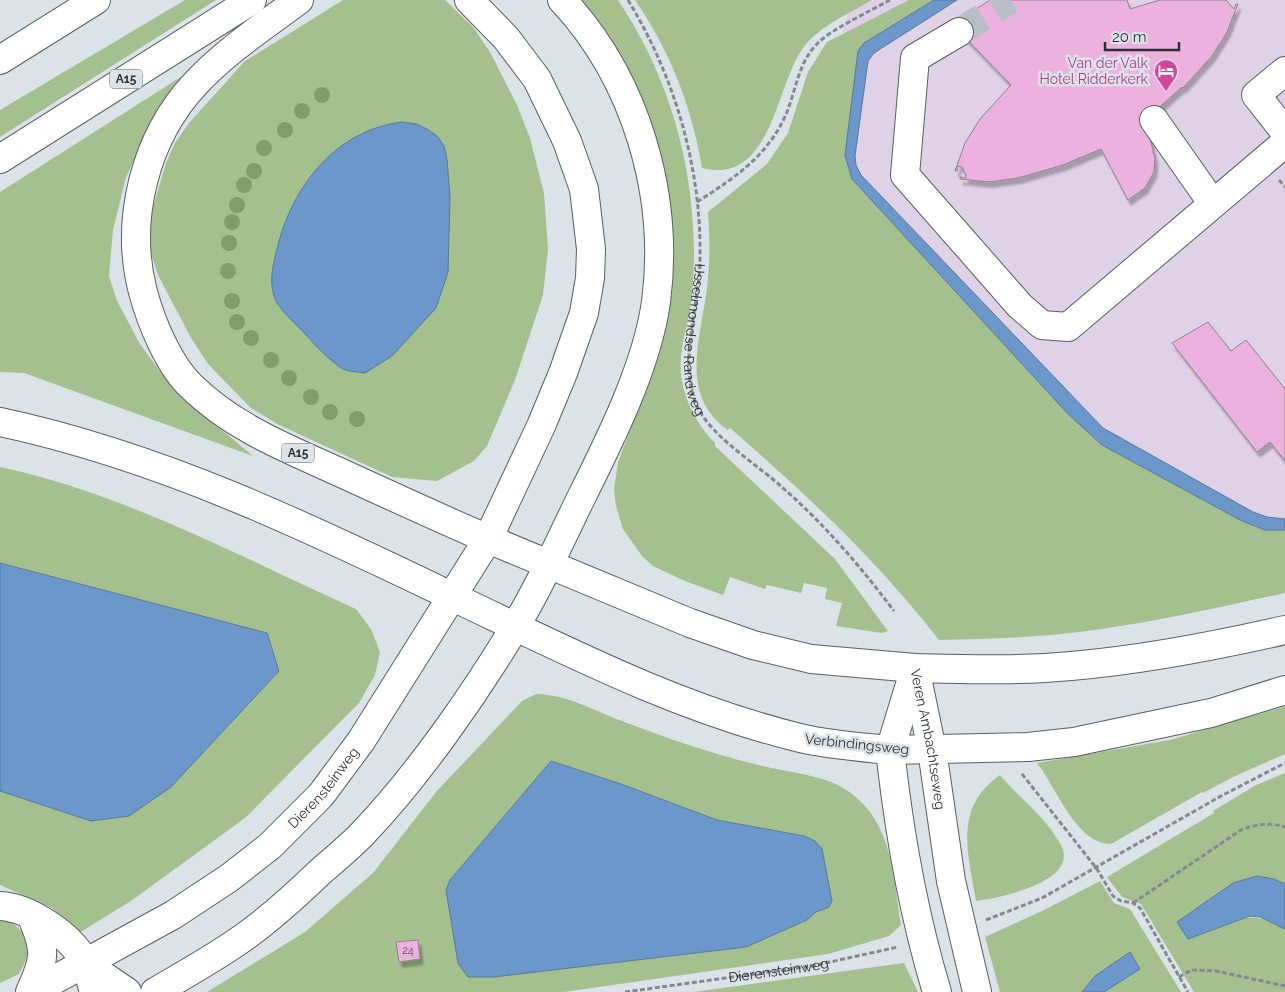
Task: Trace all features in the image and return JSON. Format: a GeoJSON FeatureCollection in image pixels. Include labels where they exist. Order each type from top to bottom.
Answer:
{"type":"FeatureCollection","features":[{"type":"Feature","properties":{"kind":"main road"},"geometry":{"type":"LineString","coordinates":[[0,60],[96,0]]}},
{"type":"Feature","properties":{"kind":"main road","name":"A15"},"geometry":{"type":"LineString","coordinates":[[0,159],[252,0]]}},
{"type":"Feature","properties":{"kind":"main road","name":"A15"},"geometry":{"type":"LineString","coordinates":[[299,0],[232,50],[201,78],[163,128],[141,183],[136,229],[138,276],[150,318],[166,352],[191,386],[242,426],[488,539]]}},
{"type":"Feature","properties":{"kind":"main road"},"geometry":{"type":"LineString","coordinates":[[469,0],[506,38],[542,88],[568,141],[584,189],[591,249],[590,278],[584,313],[563,373],[541,426],[488,539],[681,620],[753,646],[811,659],[915,668],[981,670],[1071,666],[1160,655],[1285,630]]}},
{"type":"Feature","properties":{"kind":"main road"},"geometry":{"type":"LineString","coordinates":[[155,992],[246,936],[277,912],[364,832],[414,773],[516,626],[605,451],[638,372],[656,304],[659,258],[657,215],[652,177],[636,124],[620,82],[576,15],[562,0]]}},
{"type":"Feature","properties":{"kind":"main road"},"geometry":{"type":"LineString","coordinates":[[959,32],[915,58],[905,175],[1020,306],[1042,325],[1068,327],[1285,143]]}},
{"type":"Feature","properties":{"kind":"main road"},"geometry":{"type":"LineString","coordinates":[[1285,71],[1256,95],[1285,132]]}},
{"type":"Feature","properties":{"kind":"main road"},"geometry":{"type":"LineString","coordinates":[[1154,120],[1213,204]]}},
{"type":"Feature","properties":{"kind":"main road","name":"Verbindingsweg"},"geometry":{"type":"LineString","coordinates":[[0,422],[77,440],[165,469],[340,542],[625,679],[744,723],[801,738],[890,750],[932,750],[1074,742],[1211,713],[1285,690]]}},
{"type":"Feature","properties":{"kind":"main road","name":"Dierensteinweg"},"geometry":{"type":"LineString","coordinates":[[31,992],[86,964],[173,915],[229,878],[270,846],[322,795],[361,741],[488,539]]}},
{"type":"Feature","properties":{"kind":"main road","name":"Veren Ambachtseweg"},"geometry":{"type":"LineString","coordinates":[[915,668],[890,750],[904,853],[915,910],[937,992]]}},
{"type":"Feature","properties":{"kind":"main road","name":"Veren Ambachtseweg"},"geometry":{"type":"LineString","coordinates":[[915,668],[932,750],[951,881],[977,992]]}},
{"type":"Feature","properties":{"kind":"main road"},"geometry":{"type":"LineString","coordinates":[[0,906],[10,906],[31,915],[73,945],[86,964],[94,992]]}},
{"type":"Feature","properties":{"kind":"main road","name":"Dierensteinweg"},"geometry":{"type":"LineString","coordinates":[[31,915],[41,936],[43,957],[31,992]]}},
{"type":"Feature","properties":{"kind":"main road"},"geometry":{"type":"LineString","coordinates":[[86,964],[126,992]]}},
{"type":"Feature","properties":{"kind":"path","name":"IJsselmondse Randweg"},"geometry":{"type":"LineString","coordinates":[[628,0],[646,30],[682,118],[698,202],[700,263],[689,364],[692,392],[697,408],[719,434],[784,488],[861,567],[894,611]]}},
{"type":"Feature","properties":{"kind":"path"},"geometry":{"type":"LineString","coordinates":[[698,202],[736,177],[766,150],[787,112],[808,55],[819,41],[890,0]]}},
{"type":"Feature","properties":{"kind":"path"},"geometry":{"type":"LineString","coordinates":[[985,920],[1042,898],[1097,869],[1221,796],[1285,763]]}},
{"type":"Feature","properties":{"kind":"path"},"geometry":{"type":"LineString","coordinates":[[1022,774],[1097,869],[1113,896],[1121,902],[1133,903],[1140,908],[1188,992]]}},
{"type":"Feature","properties":{"kind":"path"},"geometry":{"type":"LineString","coordinates":[[1133,903],[1241,830],[1264,824],[1285,827]]}},
{"type":"Feature","properties":{"kind":"path","name":"Dierensteinweg"},"geometry":{"type":"LineString","coordinates":[[625,992],[812,966],[901,946]]}},
{"type":"Feature","properties":{"kind":"path"},"geometry":{"type":"LineString","coordinates":[[1179,978],[1192,970],[1216,971],[1285,986]]}},
{"type":"Feature","properties":{"kind":"shaded area"},"geometry":{"type":"Polygon","coordinates":[[[855,0],[1285,0],[1285,541],[1173,508],[853,250],[817,115],[852,2],[855,0]]]}},
{"type":"Feature","properties":{"kind":"green space"},"geometry":{"type":"Polygon","coordinates":[[[185,0],[216,0],[0,137],[0,110],[185,0]]]}},
{"type":"Feature","properties":{"kind":"green space"},"geometry":{"type":"Polygon","coordinates":[[[343,0],[445,0],[473,27],[490,52],[517,105],[530,138],[544,193],[548,249],[543,295],[515,380],[487,446],[474,461],[437,481],[392,477],[277,424],[251,408],[208,364],[191,338],[158,275],[150,250],[149,233],[153,207],[166,163],[175,143],[189,123],[245,61],[343,0]],[[449,176],[276,301],[309,339],[344,369],[448,272],[449,176]]]}},
{"type":"Feature","properties":{"kind":"green space"},"geometry":{"type":"Polygon","coordinates":[[[581,0],[618,0],[648,52],[671,108],[679,137],[686,167],[694,248],[690,310],[682,346],[681,370],[685,393],[694,415],[707,435],[715,443],[715,446],[835,559],[888,631],[882,633],[836,626],[842,603],[825,599],[827,588],[804,583],[801,593],[767,585],[765,589],[730,577],[723,595],[685,581],[653,566],[642,556],[623,529],[616,506],[614,490],[618,462],[656,362],[668,309],[672,256],[601,26],[581,0]]]}},
{"type":"Feature","properties":{"kind":"green space"},"geometry":{"type":"Polygon","coordinates":[[[635,0],[872,0],[817,33],[803,48],[794,64],[769,128],[758,147],[744,162],[725,169],[702,168],[686,101],[678,80],[659,39],[635,0]]]}},
{"type":"Feature","properties":{"kind":"green space"},"geometry":{"type":"Polygon","coordinates":[[[909,0],[934,0],[864,43],[852,179],[1068,414],[1102,445],[1240,520],[1265,530],[1285,530],[1285,593],[1171,617],[1102,629],[1021,637],[939,640],[890,582],[814,503],[730,428],[728,430],[712,416],[703,400],[698,383],[696,365],[709,269],[708,212],[767,164],[788,133],[808,72],[827,42],[909,0]]]}},
{"type":"Feature","properties":{"kind":"green space"},"geometry":{"type":"Polygon","coordinates":[[[187,73],[150,127],[126,177],[113,230],[109,276],[117,301],[140,344],[173,389],[253,456],[24,373],[0,372],[0,192],[187,73]]]}},
{"type":"Feature","properties":{"kind":"green space"},"geometry":{"type":"Polygon","coordinates":[[[0,467],[45,478],[136,509],[226,548],[356,609],[371,629],[380,652],[375,675],[359,703],[245,818],[131,901],[79,933],[52,908],[0,885],[0,791],[91,821],[171,787],[279,671],[267,633],[0,563],[0,467]]]}},
{"type":"Feature","properties":{"kind":"green space"},"geometry":{"type":"Polygon","coordinates":[[[536,694],[570,700],[692,746],[745,762],[813,776],[848,791],[870,812],[879,826],[885,841],[894,874],[901,925],[889,936],[828,954],[564,992],[207,992],[305,932],[373,873],[436,792],[522,701],[536,694]],[[551,761],[450,880],[807,920],[816,912],[829,907],[804,836],[717,820],[621,784],[551,761]]]}},
{"type":"Feature","properties":{"kind":"green space"},"geometry":{"type":"Polygon","coordinates":[[[1285,706],[1285,754],[1202,792],[1111,844],[1099,842],[1087,835],[1077,825],[1037,763],[1170,740],[1285,706]]]}},
{"type":"Feature","properties":{"kind":"green space"},"geometry":{"type":"Polygon","coordinates":[[[1285,773],[1285,884],[1274,879],[1257,876],[1235,920],[1242,918],[1261,919],[1285,929],[1285,992],[1194,992],[1141,904],[1122,897],[1107,877],[1214,813],[1213,811],[1256,785],[1285,773]]]}},
{"type":"Feature","properties":{"kind":"green space"},"geometry":{"type":"Polygon","coordinates":[[[1000,775],[1041,817],[1055,835],[1061,845],[1064,858],[1059,869],[1049,878],[1034,886],[1018,892],[976,901],[967,832],[975,802],[985,788],[1000,775]]]}},
{"type":"Feature","properties":{"kind":"green space"},"geometry":{"type":"Polygon","coordinates":[[[1100,881],[1114,903],[1130,909],[1181,992],[1104,992],[1117,983],[1095,976],[1082,992],[1000,992],[985,937],[1042,911],[1100,881]]]}},
{"type":"Feature","properties":{"kind":"green space"},"geometry":{"type":"Polygon","coordinates":[[[7,918],[25,934],[31,950],[19,974],[0,983],[0,919],[7,918]]]}},
{"type":"Feature","properties":{"kind":"green space"},"geometry":{"type":"Polygon","coordinates":[[[904,963],[918,992],[693,992],[701,991],[904,963]]]}},
{"type":"Feature","properties":{"kind":"water"},"geometry":{"type":"Polygon","coordinates":[[[934,0],[957,0],[874,53],[868,61],[855,156],[856,165],[861,175],[1103,428],[1253,512],[1267,517],[1285,519],[1285,530],[1265,530],[1240,520],[1102,445],[1068,414],[852,179],[845,155],[858,51],[864,43],[934,0]]]}},
{"type":"Feature","properties":{"kind":"water"},"geometry":{"type":"Polygon","coordinates":[[[402,122],[416,124],[427,129],[437,136],[444,146],[450,198],[448,272],[436,308],[392,356],[365,373],[348,371],[338,366],[323,353],[278,305],[272,288],[274,261],[284,226],[294,204],[306,183],[320,165],[337,149],[357,136],[378,127],[402,122]]]}},
{"type":"Feature","properties":{"kind":"water"},"geometry":{"type":"Polygon","coordinates":[[[0,563],[267,633],[279,671],[171,787],[129,816],[91,821],[0,791],[0,563]]]}},
{"type":"Feature","properties":{"kind":"water"},"geometry":{"type":"Polygon","coordinates":[[[551,761],[621,784],[717,820],[804,836],[815,841],[822,849],[832,901],[829,907],[816,912],[807,920],[746,947],[494,977],[468,977],[458,963],[446,890],[450,880],[551,761]]]}},
{"type":"Feature","properties":{"kind":"water"},"geometry":{"type":"Polygon","coordinates":[[[1257,876],[1274,879],[1285,884],[1285,929],[1260,917],[1250,916],[1188,939],[1177,922],[1233,883],[1257,876]]]}},
{"type":"Feature","properties":{"kind":"water"},"geometry":{"type":"Polygon","coordinates":[[[1130,952],[1140,969],[1104,992],[1082,992],[1095,976],[1130,952]]]}},
{"type":"Feature","properties":{"kind":"building"},"geometry":{"type":"Polygon","coordinates":[[[990,0],[1127,0],[1130,9],[1160,0],[1226,0],[1234,9],[1236,4],[1238,4],[1227,32],[1212,56],[1183,88],[1155,111],[1149,134],[1155,159],[1154,172],[1145,188],[1128,200],[1101,149],[1063,165],[1018,178],[989,182],[960,179],[960,177],[966,178],[962,167],[958,166],[957,171],[955,171],[965,143],[980,119],[1011,85],[952,24],[990,0]]]}},
{"type":"Feature","properties":{"kind":"building"},"geometry":{"type":"Polygon","coordinates":[[[1208,322],[1231,351],[1246,340],[1285,389],[1285,461],[1270,442],[1257,452],[1172,343],[1208,322]]]}},
{"type":"Feature","properties":{"kind":"building"},"geometry":{"type":"Polygon","coordinates":[[[418,940],[420,959],[399,962],[396,942],[418,940]]]}},
{"type":"Feature","properties":{"kind":"tunnel"},"geometry":{"type":"LineString","coordinates":[[959,32],[1010,0]]}},
{"type":"Feature","properties":{"kind":"place","name":"Van der Valk Hotel Ridderkerk"},"geometry":{"type":"Point","coordinates":[1166,92]}}]}
